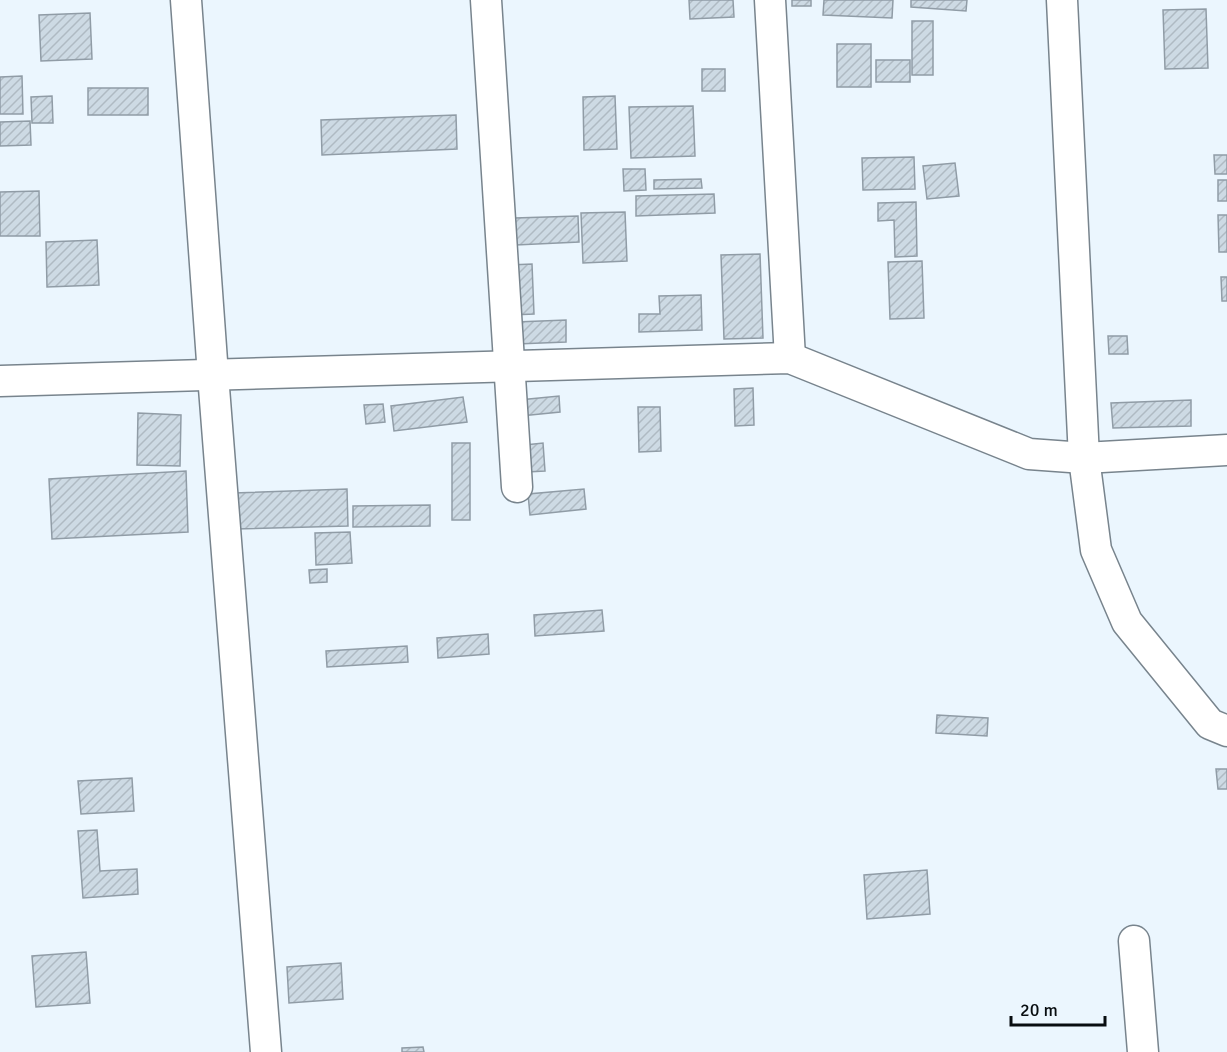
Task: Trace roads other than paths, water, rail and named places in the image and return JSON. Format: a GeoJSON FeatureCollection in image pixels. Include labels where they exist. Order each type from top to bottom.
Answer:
{"type":"FeatureCollection","features":[{"type":"Feature","properties":{"kind":"street"},"geometry":{"type":"LineString","coordinates":[[186,0],[266,1052]]}},
{"type":"Feature","properties":{"kind":"street"},"geometry":{"type":"LineString","coordinates":[[486,0],[517,487]]}},
{"type":"Feature","properties":{"kind":"street"},"geometry":{"type":"LineString","coordinates":[[770,0],[789,358]]}},
{"type":"Feature","properties":{"kind":"street"},"geometry":{"type":"LineString","coordinates":[[1062,0],[1084,458],[1096,550],[1126,622],[1210,724],[1227,731]]}},
{"type":"Feature","properties":{"kind":"street"},"geometry":{"type":"LineString","coordinates":[[0,381],[789,358],[1029,454],[1084,458],[1227,450]]}},
{"type":"Feature","properties":{"kind":"street"},"geometry":{"type":"LineString","coordinates":[[1134,941],[1143,1052]]}}]}
